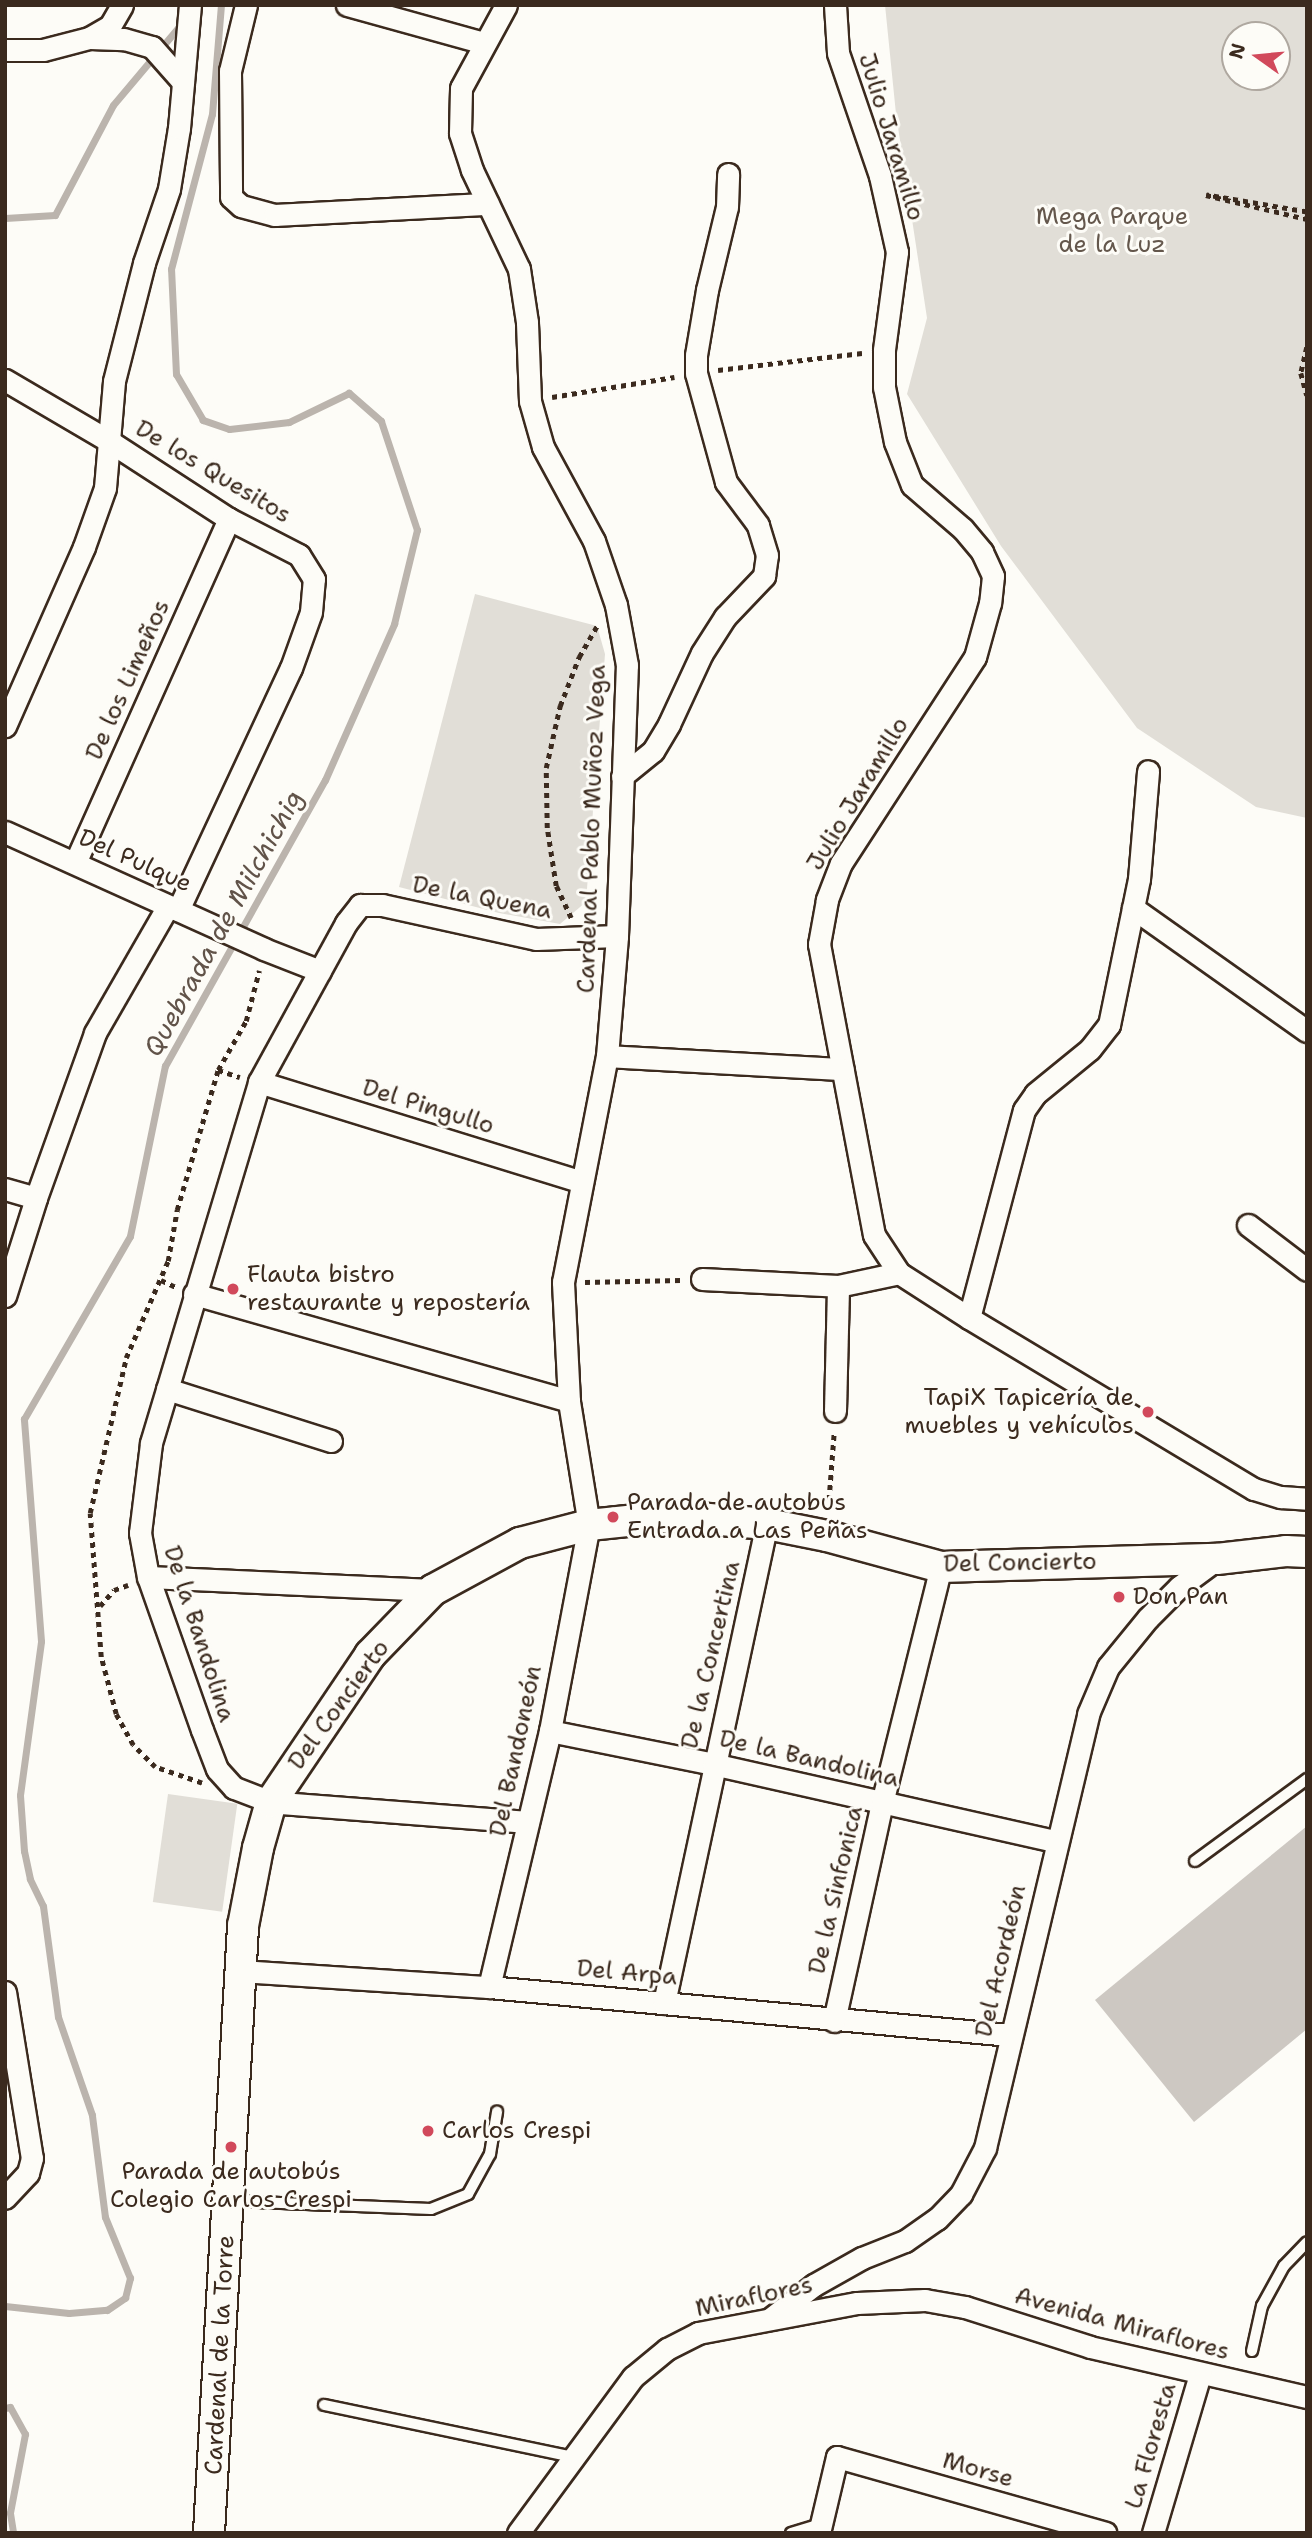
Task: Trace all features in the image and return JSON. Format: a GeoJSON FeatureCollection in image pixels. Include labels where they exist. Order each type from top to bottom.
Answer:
{"type":"FeatureCollection","features":[{"type":"Feature","properties":{"kind":"street"},"geometry":{"type":"LineString","coordinates":[[5,50],[43,50],[89,38],[110,26],[122,5]]}},
{"type":"Feature","properties":{"kind":"street","name":"De los Quesitos"},"geometry":{"type":"LineString","coordinates":[[5,1296],[36,1198],[95,1033],[173,908],[291,668],[311,612],[314,579],[299,555],[229,519],[109,441],[114,380],[144,262],[169,188],[190,5]]}},
{"type":"Feature","properties":{"kind":"street"},"geometry":{"type":"LineString","coordinates":[[347,5],[484,43]]}},
{"type":"Feature","properties":{"kind":"street","name":"Cardenal Pablo Muñoz Vega"},"geometry":{"type":"LineString","coordinates":[[506,5],[461,88],[460,133],[471,170],[519,269],[527,322],[530,401],[543,447],[594,541],[616,605],[628,665],[618,936],[607,1056],[563,1282],[569,1401],[589,1525]]}},
{"type":"Feature","properties":{"kind":"street","name":"Julio Jaramillo"},"geometry":{"type":"LineString","coordinates":[[835,5],[838,53],[880,176],[897,252],[884,350],[884,387],[895,442],[912,485],[963,529],[982,552],[993,576],[990,603],[975,657],[841,863],[827,900],[819,944],[874,1235],[899,1273],[969,1318],[1254,1489],[1281,1497],[1307,1499]]}},
{"type":"Feature","properties":{"kind":"street"},"geometry":{"type":"LineString","coordinates":[[244,9],[230,71],[231,197],[250,210],[275,215],[488,204]]}},
{"type":"Feature","properties":{"kind":"street"},"geometry":{"type":"LineString","coordinates":[[89,38],[124,39],[152,47],[183,82]]}},
{"type":"Feature","properties":{"kind":"street"},"geometry":{"type":"LineString","coordinates":[[622,776],[653,751],[669,724],[702,653],[725,617],[764,576],[767,555],[758,525],[726,482],[696,373],[707,290],[727,207],[728,174]]}},
{"type":"Feature","properties":{"kind":"street"},"geometry":{"type":"LineString","coordinates":[[5,380],[109,441],[105,488],[84,547],[5,726]]}},
{"type":"Feature","properties":{"kind":"street","name":"De los Limeños"},"geometry":{"type":"LineString","coordinates":[[75,863],[229,519]]}},
{"type":"Feature","properties":{"kind":"street"},"geometry":{"type":"LineString","coordinates":[[969,1318],[1024,1110],[1035,1094],[1090,1049],[1110,1025],[1139,879],[1148,771]]}},
{"type":"Feature","properties":{"kind":"street","name":"Del Pulque"},"geometry":{"type":"LineString","coordinates":[[5,832],[320,971]]}},
{"type":"Feature","properties":{"kind":"street","name":"De la Quena"},"geometry":{"type":"LineString","coordinates":[[346,923],[360,905],[382,905],[536,939],[573,940],[618,936]]}},
{"type":"Feature","properties":{"kind":"street"},"geometry":{"type":"LineString","coordinates":[[1133,908],[1307,1031]]}},
{"type":"Feature","properties":{"kind":"street","name":"De la Bandolina"},"geometry":{"type":"LineString","coordinates":[[346,923],[259,1082],[194,1294],[151,1443],[140,1534],[148,1577],[217,1769],[234,1788],[271,1802],[528,1822]]}},
{"type":"Feature","properties":{"kind":"street"},"geometry":{"type":"LineString","coordinates":[[607,1056],[843,1069]]}},
{"type":"Feature","properties":{"kind":"street","name":"Del Pingullo"},"geometry":{"type":"LineString","coordinates":[[259,1082],[582,1182]]}},
{"type":"Feature","properties":{"kind":"street"},"geometry":{"type":"LineString","coordinates":[[5,1189],[36,1198]]}},
{"type":"Feature","properties":{"kind":"street"},"geometry":{"type":"LineString","coordinates":[[1248,1225],[1307,1270]]}},
{"type":"Feature","properties":{"kind":"street"},"geometry":{"type":"LineString","coordinates":[[702,1279],[838,1286],[899,1273]]}},
{"type":"Feature","properties":{"kind":"street"},"geometry":{"type":"LineString","coordinates":[[835,1411],[838,1286]]}},
{"type":"Feature","properties":{"kind":"street"},"geometry":{"type":"LineString","coordinates":[[194,1294],[569,1401]]}},
{"type":"Feature","properties":{"kind":"street"},"geometry":{"type":"LineString","coordinates":[[167,1389],[331,1441]]}},
{"type":"Feature","properties":{"kind":"street","name":"Del Concierto"},"geometry":{"type":"LineString","coordinates":[[271,1802],[370,1655],[433,1590],[520,1543],[589,1525],[675,1516],[767,1524],[827,1536],[941,1567],[1217,1559],[1286,1551],[1307,1552]]}},
{"type":"Feature","properties":{"kind":"street","name":"De la Concertina"},"geometry":{"type":"LineString","coordinates":[[664,2003],[713,1764],[767,1524]]}},
{"type":"Feature","properties":{"kind":"street","name":"Del Bandoneón"},"geometry":{"type":"LineString","coordinates":[[489,1987],[550,1731],[589,1525]]}},
{"type":"Feature","properties":{"kind":"street","name":"Del Acordeón"},"geometry":{"type":"LineString","coordinates":[[771,2318],[814,2285],[862,2258],[905,2241],[937,2219],[961,2194],[985,2148],[1088,1714],[1108,1667],[1163,1602],[1217,1559]]}},
{"type":"Feature","properties":{"kind":"street","name":"De la Sinfonica"},"geometry":{"type":"LineString","coordinates":[[834,2021],[882,1804],[941,1567]]}},
{"type":"Feature","properties":{"kind":"street"},"geometry":{"type":"LineString","coordinates":[[148,1577],[433,1590]]}},
{"type":"Feature","properties":{"kind":"street","name":"De la Bandolina"},"geometry":{"type":"LineString","coordinates":[[550,1731],[713,1764],[1056,1841]]}},
{"type":"Feature","properties":{"kind":"street","name":"Cardenal de la Torre"},"geometry":{"type":"LineString","coordinates":[[209,2533],[239,1971],[244,1915],[271,1802]]}},
{"type":"Feature","properties":{"kind":"street","name":"Del Arpa"},"geometry":{"type":"LineString","coordinates":[[239,1971],[489,1987],[834,2021],[1010,2035]]}},
{"type":"Feature","properties":{"kind":"street"},"geometry":{"type":"LineString","coordinates":[[5,1992],[13,2095],[32,2158],[28,2173],[5,2198]]}},
{"type":"Feature","properties":{"kind":"street","name":"Miraflores"},"geometry":{"type":"LineString","coordinates":[[517,2533],[633,2378],[667,2348],[698,2333],[771,2318],[857,2303],[925,2300]]}},
{"type":"Feature","properties":{"kind":"street","name":"Avenida Miraflores"},"geometry":{"type":"LineString","coordinates":[[925,2300],[965,2307],[1090,2347],[1307,2397]]}},
{"type":"Feature","properties":{"kind":"street","name":"La Floresta"},"geometry":{"type":"LineString","coordinates":[[1153,2533],[1200,2374]]}},
{"type":"Feature","properties":{"kind":"street","name":"Morse"},"geometry":{"type":"LineString","coordinates":[[820,2528],[837,2457],[1105,2533]]}},
{"type":"Feature","properties":{"kind":"lane"},"geometry":{"type":"LineString","coordinates":[[1195,1861],[1307,1780]]}},
{"type":"Feature","properties":{"kind":"lane"},"geometry":{"type":"LineString","coordinates":[[228,2201],[430,2209],[468,2194],[490,2154],[497,2112]]}},
{"type":"Feature","properties":{"kind":"lane"},"geometry":{"type":"LineString","coordinates":[[1252,2351],[1262,2306],[1284,2266],[1307,2242]]}},
{"type":"Feature","properties":{"kind":"lane"},"geometry":{"type":"LineString","coordinates":[[324,2405],[572,2457]]}},
{"type":"Feature","properties":{"kind":"lane"},"geometry":{"type":"LineString","coordinates":[[791,2533],[820,2528]]}},
{"type":"Feature","properties":{"kind":"path"},"geometry":{"type":"LineString","coordinates":[[1307,212],[1206,195],[1307,219]]}},
{"type":"Feature","properties":{"kind":"path"},"geometry":{"type":"LineString","coordinates":[[1307,347],[1301,373],[1307,396]]}},
{"type":"Feature","properties":{"kind":"path"},"geometry":{"type":"LineString","coordinates":[[573,940],[570,915],[556,886],[547,828],[546,768],[559,706],[579,657],[597,626],[616,605]]}},
{"type":"Feature","properties":{"kind":"path"},"geometry":{"type":"LineString","coordinates":[[563,1282],[702,1279]]}},
{"type":"Feature","properties":{"kind":"path"},"geometry":{"type":"LineString","coordinates":[[827,1536],[835,1411]]}},
{"type":"Feature","properties":{"kind":"path"},"geometry":{"type":"LineString","coordinates":[[99,1607],[114,1590],[148,1577]]}},
{"type":"Feature","properties":{"kind":"green space","name":"Mega Parque de la Luz"},"geometry":{"type":"Polygon","coordinates":[[[885,5],[1307,5],[1307,818],[1256,807],[1137,728],[1001,546],[907,394],[927,318],[896,114],[885,5]]]}},
{"type":"Feature","properties":{"kind":"green space"},"geometry":{"type":"Polygon","coordinates":[[[475,594],[597,626],[605,654],[586,902],[560,924],[499,913],[399,887],[475,594]]]}},
{"type":"Feature","properties":{"kind":"green space"},"geometry":{"type":"Polygon","coordinates":[[[168,1794],[237,1804],[222,1912],[153,1902],[168,1794]]]}},
{"type":"Feature","properties":{"kind":"building"},"geometry":{"type":"Polygon","coordinates":[[[1307,1826],[1307,2029],[1194,2122],[1095,2000],[1307,1826]]]}},
{"type":"Feature","properties":{"kind":"waterway","name":"Quebrada de Milchichig"},"geometry":{"type":"LineString","coordinates":[[5,2306],[69,2313],[107,2310],[125,2298],[130,2278],[105,2217],[92,2115],[58,2017],[43,1906],[30,1879],[24,1851],[20,1795],[41,1641],[24,1419],[130,1236],[165,1066],[325,780],[394,624],[417,530],[381,421],[349,393],[289,422],[229,429],[203,420],[176,374],[171,269],[212,114],[221,5]]}},
{"type":"Feature","properties":{"kind":"waterway"},"geometry":{"type":"LineString","coordinates":[[5,218],[55,215],[113,105],[183,22]]}},
{"type":"Feature","properties":{"kind":"waterway","name":"Quebrada de Milchichig"},"geometry":{"type":"LineString","coordinates":[[5,2408],[10,2407],[25,2434],[10,2513],[13,2533]]}},
{"type":"Feature","properties":{"kind":"place","name":"Flauta bistro restaurante y repostería"},"geometry":{"type":"Point","coordinates":[233,1289]}},
{"type":"Feature","properties":{"kind":"place","name":"TapiX Tapicería de muebles y vehículos"},"geometry":{"type":"Point","coordinates":[1148,1412]}},
{"type":"Feature","properties":{"kind":"place","name":"Parada de autobus Entrada a Las Peñas"},"geometry":{"type":"Point","coordinates":[613,1517]}},
{"type":"Feature","properties":{"kind":"place","name":"Don Pan"},"geometry":{"type":"Point","coordinates":[1119,1597]}},
{"type":"Feature","properties":{"kind":"place","name":"Carlos Crespi"},"geometry":{"type":"Point","coordinates":[428,2131]}},
{"type":"Feature","properties":{"kind":"place","name":"Parada de autobús Colegio Carlos Crespi"},"geometry":{"type":"Point","coordinates":[231,2147]}}]}
